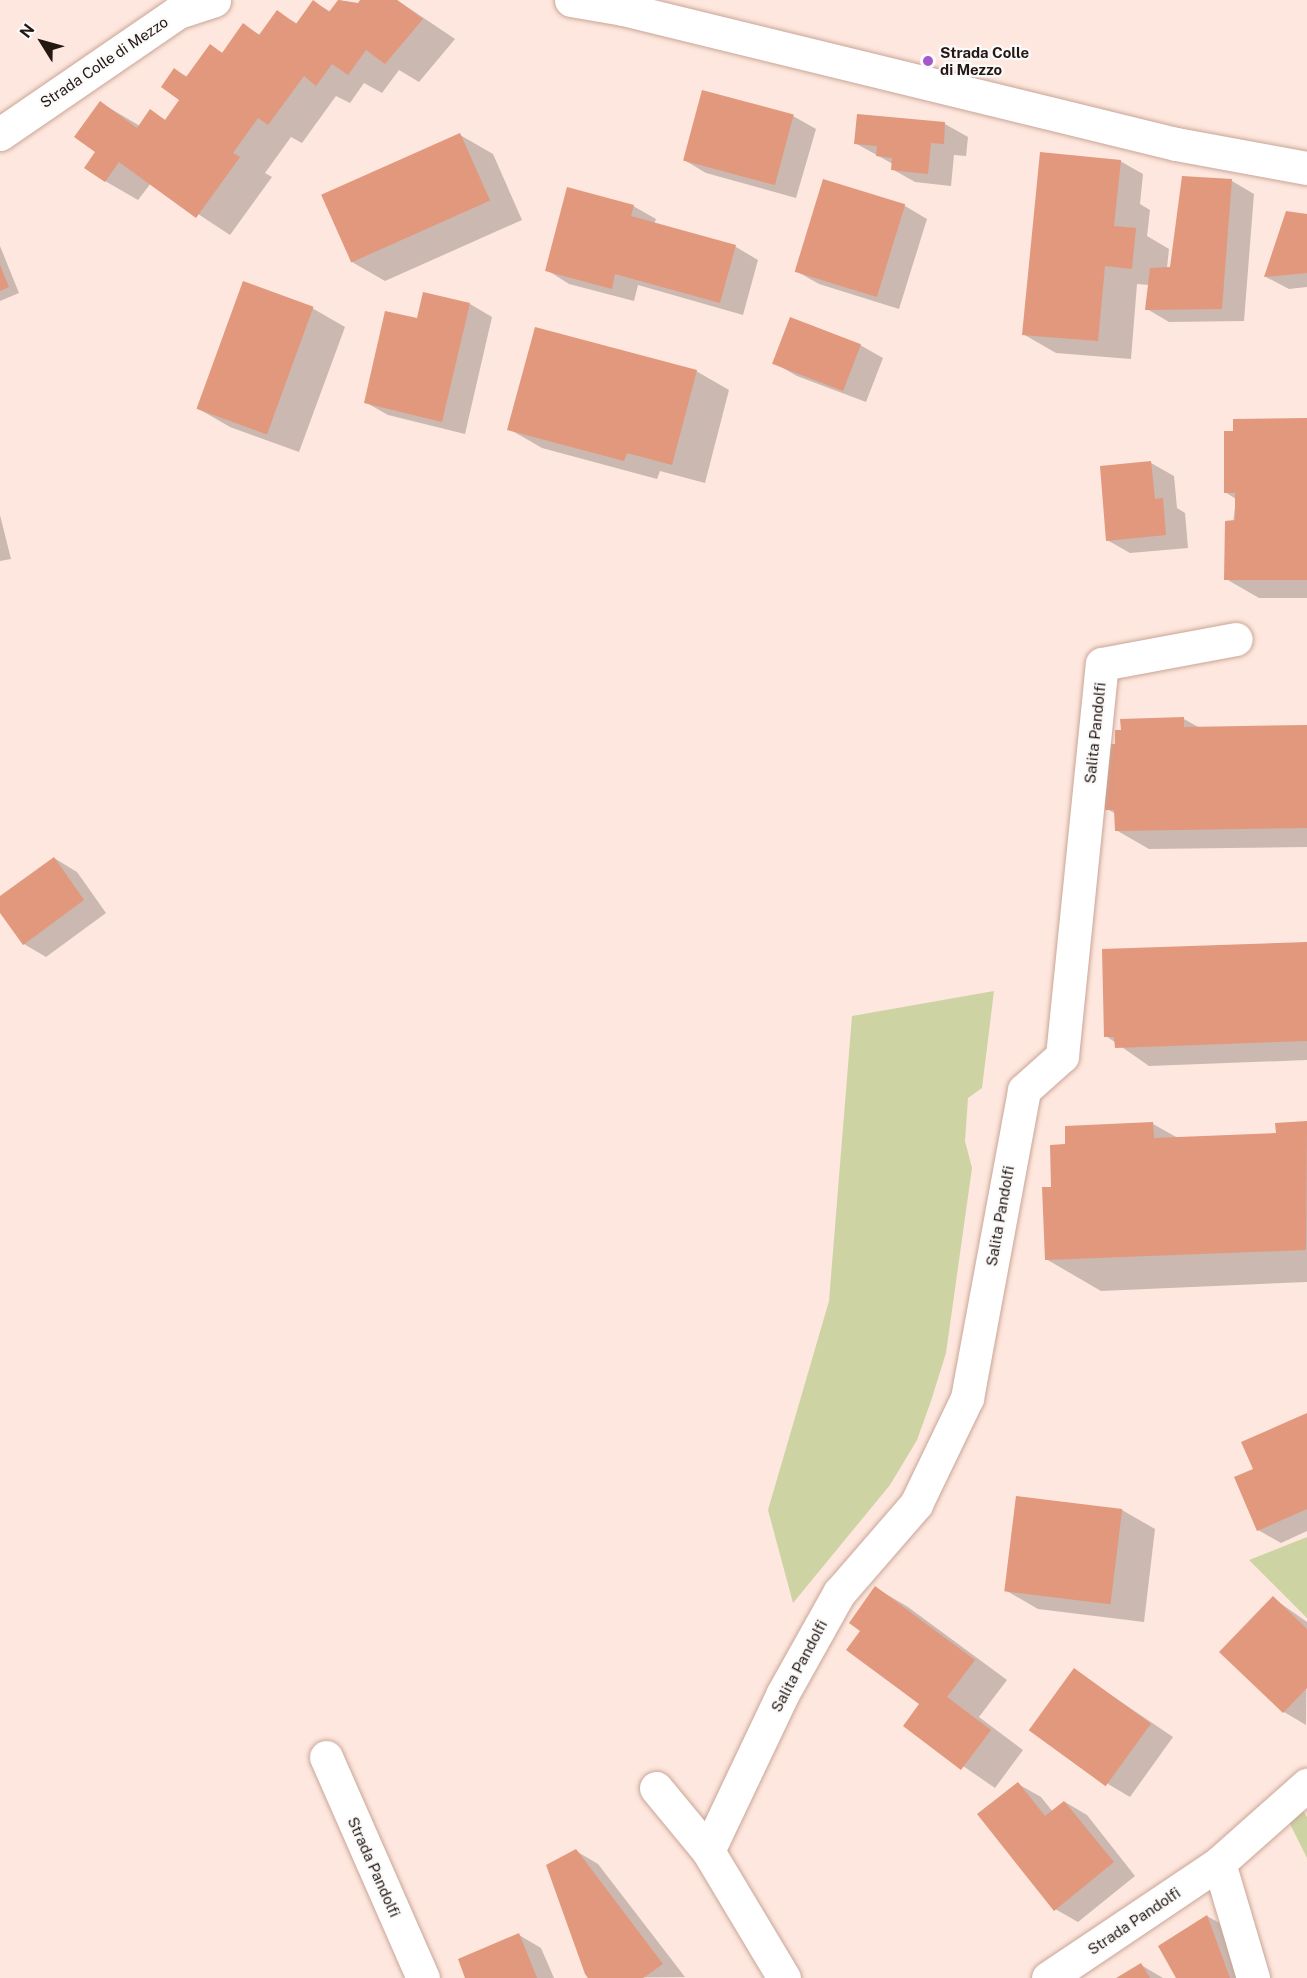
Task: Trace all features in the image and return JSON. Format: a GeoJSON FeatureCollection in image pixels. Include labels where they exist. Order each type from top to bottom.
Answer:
{"type":"FeatureCollection","features":[{"type":"Feature","properties":{"kind":"street","name":"Strada Colle di Mezzo"},"geometry":{"type":"LineString","coordinates":[[0,134],[178,12],[214,0]]}},
{"type":"Feature","properties":{"kind":"street"},"geometry":{"type":"LineString","coordinates":[[571,0],[623,9],[1176,144],[1307,168]]}},
{"type":"Feature","properties":{"kind":"street","name":"Salita Pandolfi"},"geometry":{"type":"LineString","coordinates":[[708,1851],[783,1693],[839,1593],[916,1504],[967,1398],[1024,1090],[1062,1056],[1102,664],[1236,639]]}},
{"type":"Feature","properties":{"kind":"street","name":"Strada Pandolfi"},"geometry":{"type":"LineString","coordinates":[[326,1757],[423,1978]]}},
{"type":"Feature","properties":{"kind":"street","name":"Strada Pandolfi"},"geometry":{"type":"LineString","coordinates":[[1048,1978],[1219,1863],[1307,1785]]}},
{"type":"Feature","properties":{"kind":"street"},"geometry":{"type":"LineString","coordinates":[[656,1788],[708,1851],[784,1978]]}},
{"type":"Feature","properties":{"kind":"street"},"geometry":{"type":"LineString","coordinates":[[1219,1863],[1253,1978]]}},
{"type":"Feature","properties":{"kind":"green space"},"geometry":{"type":"Polygon","coordinates":[[[994,991],[982,1088],[968,1098],[965,1141],[972,1168],[946,1353],[931,1401],[917,1440],[890,1485],[793,1603],[768,1510],[829,1301],[852,1016],[994,991]]]}},
{"type":"Feature","properties":{"kind":"green space"},"geometry":{"type":"Polygon","coordinates":[[[1307,1537],[1307,1618],[1249,1560],[1307,1537]]]}},
{"type":"Feature","properties":{"kind":"green space"},"geometry":{"type":"Polygon","coordinates":[[[1301,1807],[1307,1817],[1307,1858],[1287,1818],[1301,1807]]]}},
{"type":"Feature","properties":{"kind":"building"},"geometry":{"type":"Polygon","coordinates":[[[313,0],[329,12],[338,0],[358,3],[360,0],[397,0],[423,19],[385,64],[366,50],[348,75],[332,64],[316,86],[304,76],[268,125],[258,118],[233,153],[240,157],[196,218],[119,162],[105,182],[84,168],[95,152],[74,137],[100,101],[137,128],[150,109],[165,120],[179,100],[161,87],[174,68],[186,77],[210,44],[222,53],[243,23],[259,35],[277,10],[296,24],[313,0]]]}},
{"type":"Feature","properties":{"kind":"building"},"geometry":{"type":"Polygon","coordinates":[[[702,90],[794,115],[775,185],[683,161],[702,90]]]}},
{"type":"Feature","properties":{"kind":"building"},"geometry":{"type":"Polygon","coordinates":[[[857,114],[945,122],[944,144],[931,143],[928,174],[891,170],[892,158],[876,156],[877,146],[854,144],[857,114]]]}},
{"type":"Feature","properties":{"kind":"building"},"geometry":{"type":"Polygon","coordinates":[[[460,133],[490,201],[351,262],[321,195],[460,133]]]}},
{"type":"Feature","properties":{"kind":"building"},"geometry":{"type":"Polygon","coordinates":[[[1040,152],[1121,160],[1114,226],[1136,228],[1132,269],[1105,266],[1098,341],[1022,335],[1040,152]]]}},
{"type":"Feature","properties":{"kind":"building"},"geometry":{"type":"Polygon","coordinates":[[[1182,176],[1232,179],[1222,309],[1145,310],[1150,268],[1170,267],[1182,176]]]}},
{"type":"Feature","properties":{"kind":"building"},"geometry":{"type":"Polygon","coordinates":[[[823,179],[905,204],[877,297],[795,272],[823,179]]]}},
{"type":"Feature","properties":{"kind":"building"},"geometry":{"type":"Polygon","coordinates":[[[567,187],[634,205],[631,216],[736,245],[720,303],[615,274],[612,289],[545,271],[567,187]]]}},
{"type":"Feature","properties":{"kind":"building"},"geometry":{"type":"Polygon","coordinates":[[[1286,211],[1307,214],[1307,273],[1264,277],[1286,211]]]}},
{"type":"Feature","properties":{"kind":"building"},"geometry":{"type":"Polygon","coordinates":[[[0,265],[9,287],[0,291],[0,265]]]}},
{"type":"Feature","properties":{"kind":"building"},"geometry":{"type":"Polygon","coordinates":[[[243,281],[313,307],[267,434],[196,409],[243,281]]]}},
{"type":"Feature","properties":{"kind":"building"},"geometry":{"type":"Polygon","coordinates":[[[423,292],[470,303],[442,422],[364,403],[385,311],[417,318],[423,292]]]}},
{"type":"Feature","properties":{"kind":"building"},"geometry":{"type":"Polygon","coordinates":[[[790,317],[861,344],[843,391],[772,364],[790,317]]]}},
{"type":"Feature","properties":{"kind":"building"},"geometry":{"type":"Polygon","coordinates":[[[535,327],[697,370],[672,465],[627,453],[624,461],[507,430],[535,327]]]}},
{"type":"Feature","properties":{"kind":"building"},"geometry":{"type":"Polygon","coordinates":[[[1307,418],[1307,580],[1224,580],[1225,521],[1235,520],[1235,493],[1224,493],[1224,431],[1233,431],[1233,419],[1307,418]]]}},
{"type":"Feature","properties":{"kind":"building"},"geometry":{"type":"Polygon","coordinates":[[[1151,461],[1155,499],[1163,498],[1166,535],[1106,541],[1100,466],[1151,461]]]}},
{"type":"Feature","properties":{"kind":"building"},"geometry":{"type":"Polygon","coordinates":[[[1184,717],[1184,727],[1307,725],[1307,828],[1115,831],[1114,810],[1105,810],[1104,744],[1115,744],[1115,730],[1121,730],[1120,719],[1184,717]]]}},
{"type":"Feature","properties":{"kind":"building"},"geometry":{"type":"Polygon","coordinates":[[[54,857],[84,900],[23,945],[0,913],[0,896],[54,857]]]}},
{"type":"Feature","properties":{"kind":"building"},"geometry":{"type":"Polygon","coordinates":[[[1307,942],[1307,1041],[1115,1048],[1114,1037],[1104,1037],[1102,949],[1307,942]]]}},
{"type":"Feature","properties":{"kind":"building"},"geometry":{"type":"Polygon","coordinates":[[[1307,1121],[1306,1250],[1045,1260],[1042,1187],[1051,1187],[1050,1145],[1065,1144],[1065,1126],[1153,1122],[1154,1138],[1276,1133],[1275,1123],[1307,1121]]]}},
{"type":"Feature","properties":{"kind":"building"},"geometry":{"type":"Polygon","coordinates":[[[1307,1413],[1307,1509],[1257,1531],[1234,1477],[1253,1469],[1241,1442],[1307,1413]]]}},
{"type":"Feature","properties":{"kind":"building"},"geometry":{"type":"Polygon","coordinates":[[[1016,1496],[1122,1509],[1111,1604],[1004,1591],[1016,1496]]]}},
{"type":"Feature","properties":{"kind":"building"},"geometry":{"type":"Polygon","coordinates":[[[875,1586],[975,1660],[947,1697],[991,1730],[961,1770],[903,1726],[919,1704],[846,1650],[860,1631],[849,1623],[875,1586]]]}},
{"type":"Feature","properties":{"kind":"building"},"geometry":{"type":"Polygon","coordinates":[[[1273,1596],[1307,1629],[1307,1688],[1283,1713],[1219,1652],[1273,1596]]]}},
{"type":"Feature","properties":{"kind":"building"},"geometry":{"type":"Polygon","coordinates":[[[1074,1668],[1151,1724],[1106,1786],[1029,1730],[1074,1668]]]}},
{"type":"Feature","properties":{"kind":"building"},"geometry":{"type":"Polygon","coordinates":[[[1018,1782],[1045,1816],[1064,1801],[1114,1862],[1054,1911],[977,1814],[1018,1782]]]}},
{"type":"Feature","properties":{"kind":"building"},"geometry":{"type":"Polygon","coordinates":[[[576,1849],[663,1964],[643,1978],[588,1978],[585,1974],[546,1865],[576,1849]]]}},
{"type":"Feature","properties":{"kind":"building"},"geometry":{"type":"Polygon","coordinates":[[[1207,1915],[1230,1978],[1176,1978],[1158,1946],[1207,1915]]]}},
{"type":"Feature","properties":{"kind":"building"},"geometry":{"type":"Polygon","coordinates":[[[519,1933],[537,1978],[465,1978],[458,1959],[519,1933]]]}},
{"type":"Feature","properties":{"kind":"building"},"geometry":{"type":"Polygon","coordinates":[[[1141,1963],[1150,1978],[1116,1978],[1141,1963]]]}},
{"type":"Feature","properties":{"kind":"place","name":"Strada Colle di Mezzo"},"geometry":{"type":"Point","coordinates":[928,61]}}]}
